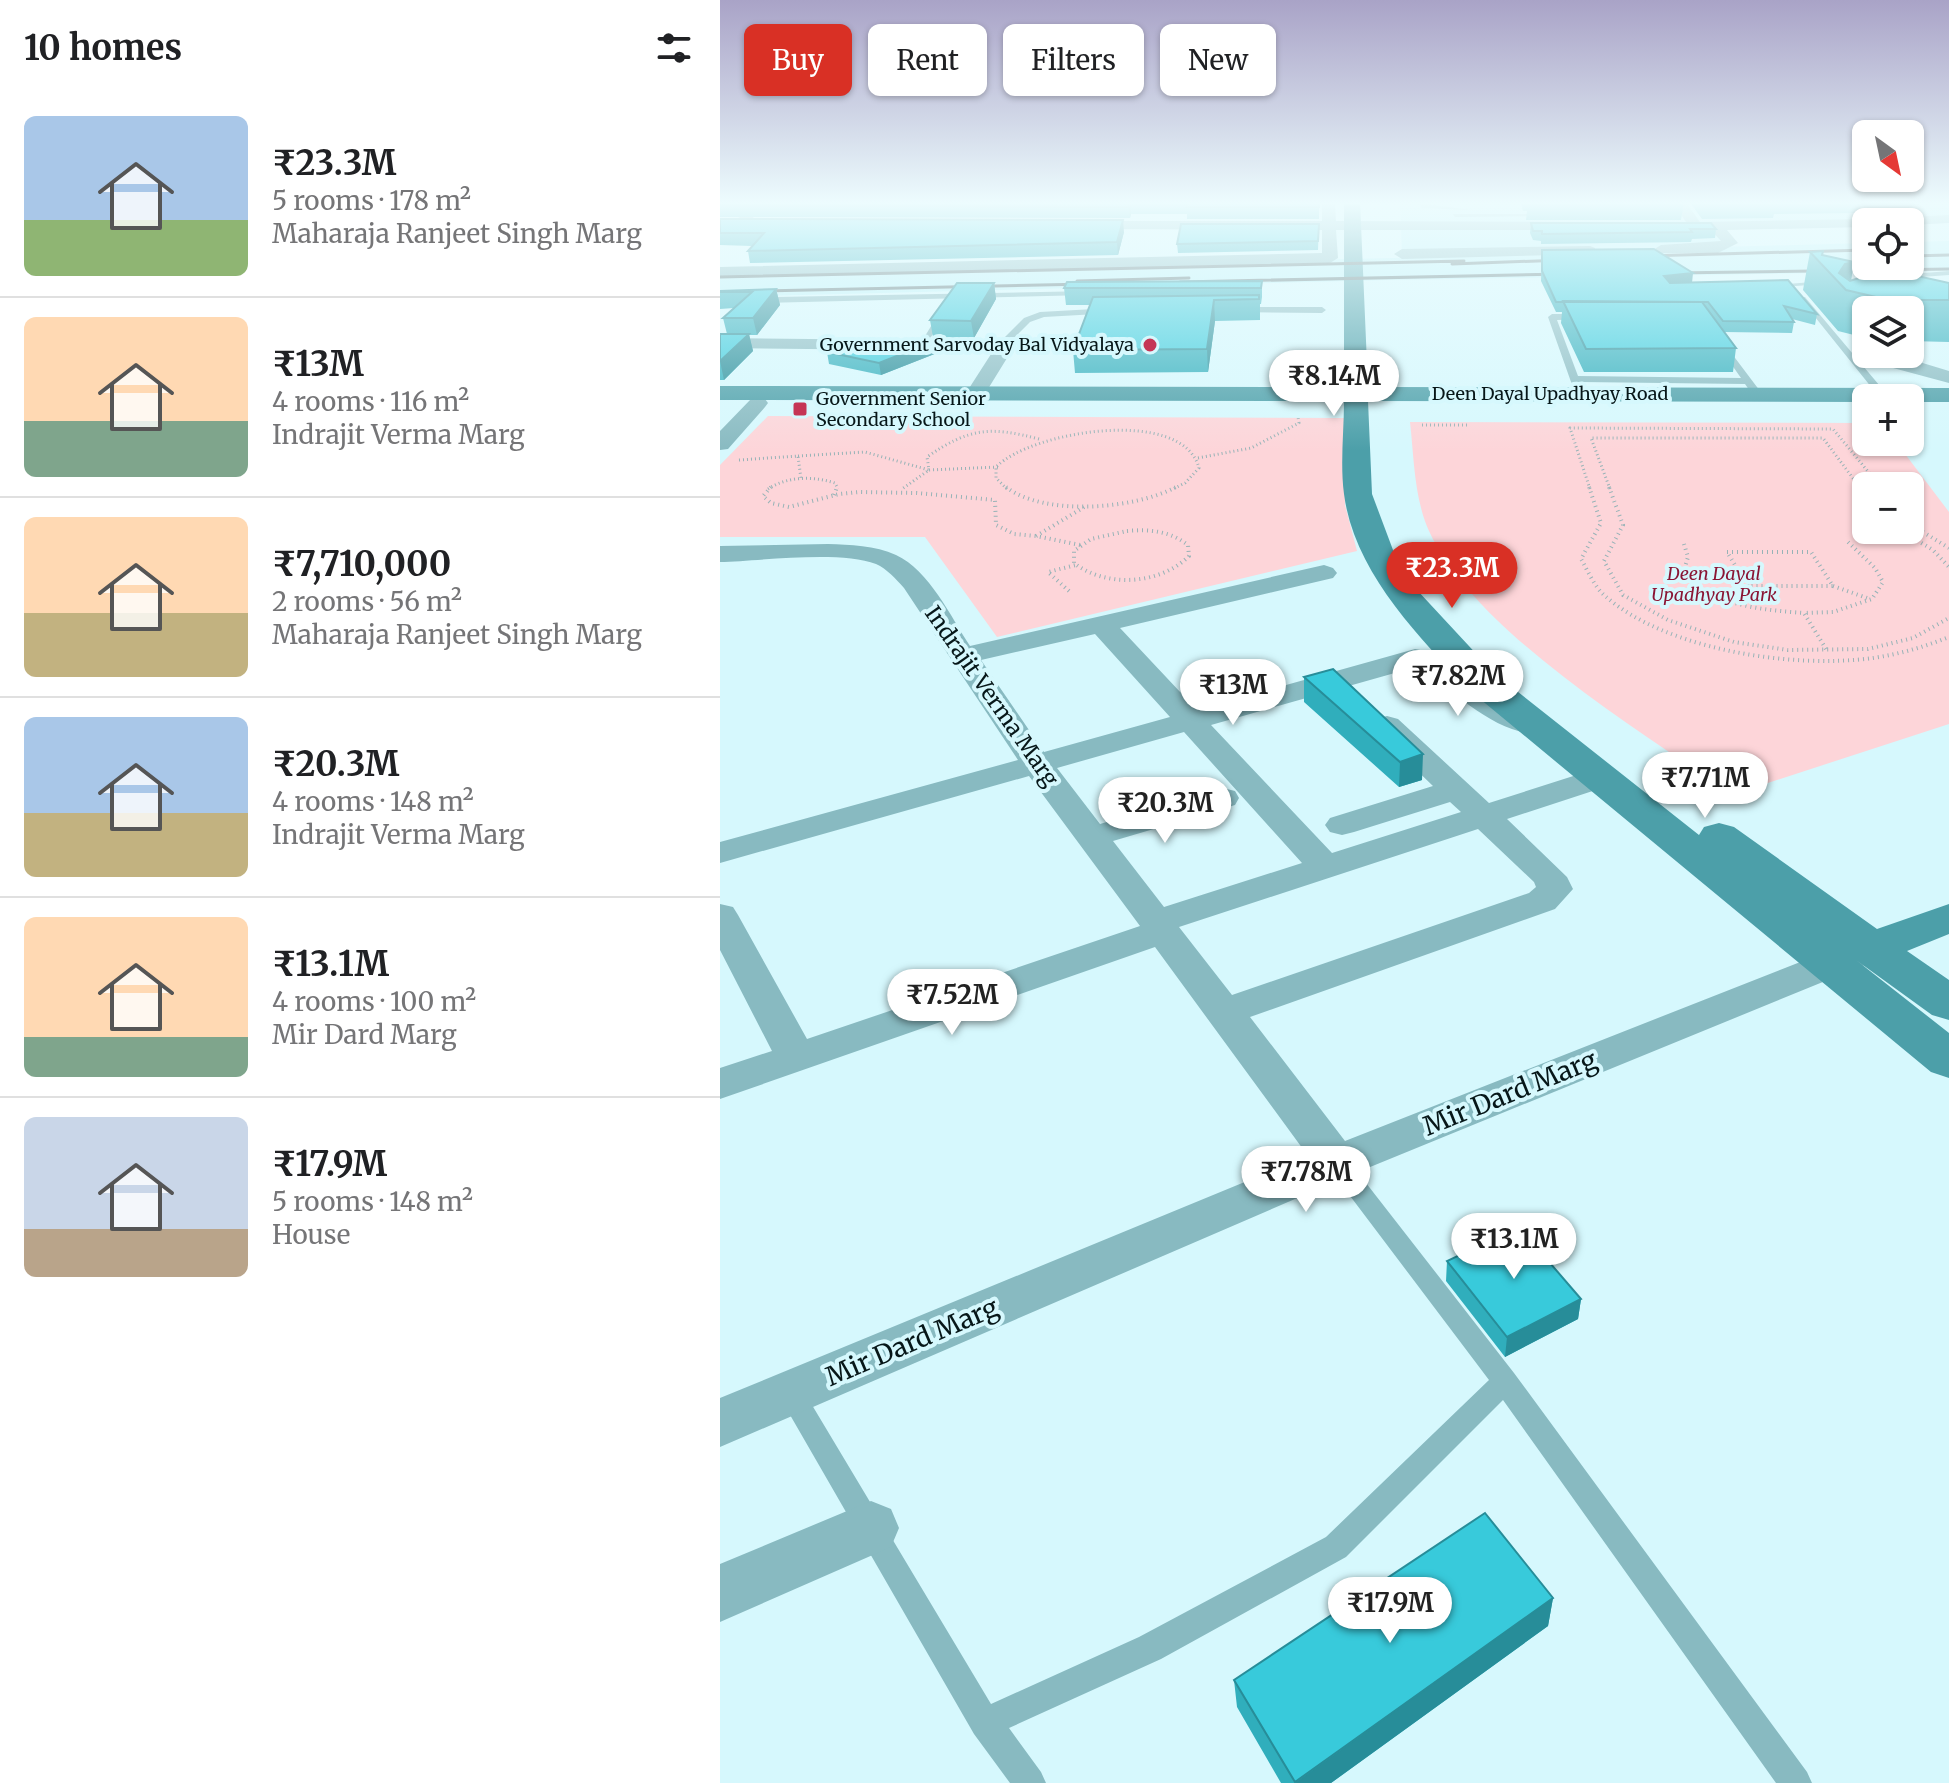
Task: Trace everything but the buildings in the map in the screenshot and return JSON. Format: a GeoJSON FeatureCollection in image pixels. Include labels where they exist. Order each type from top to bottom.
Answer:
{"type":"FeatureCollection","features":[{"type":"Feature","properties":{"kind":"main road"},"geometry":{"type":"LineString","coordinates":[[1358,284],[1373,494],[1366,527],[1386,568],[1420,619],[1481,681],[1600,778],[1851,956],[1949,1004]]}},
{"type":"Feature","properties":{"kind":"main road"},"geometry":{"type":"LineString","coordinates":[[1377,325],[1378,284]]}},
{"type":"Feature","properties":{"kind":"main road"},"geometry":{"type":"LineString","coordinates":[[1380,371],[1383,417]]}},
{"type":"Feature","properties":{"kind":"main road","name":"Deen Dayal Upadhyay Road"},"geometry":{"type":"LineString","coordinates":[[720,393],[1577,386],[1753,388],[1852,397]]}},
{"type":"Feature","properties":{"kind":"main road","name":"Deen Dayal Upadhyay Road"},"geometry":{"type":"LineString","coordinates":[[1924,396],[1949,395]]}},
{"type":"Feature","properties":{"kind":"main road","name":"Deen Dayal Upadhyay Road"},"geometry":{"type":"LineString","coordinates":[[720,403],[1296,404],[1852,399]]}},
{"type":"Feature","properties":{"kind":"main road"},"geometry":{"type":"LineString","coordinates":[[1924,405],[1949,405]]}},
{"type":"Feature","properties":{"kind":"main road"},"geometry":{"type":"LineString","coordinates":[[1373,494],[1397,526],[1418,567],[1455,619],[1518,681],[1851,956],[1949,1060]]}},
{"type":"Feature","properties":{"kind":"main road","name":"Mir Dard Marg"},"geometry":{"type":"LineString","coordinates":[[1851,956],[1949,918]]}},
{"type":"Feature","properties":{"kind":"street"},"geometry":{"type":"LineString","coordinates":[[720,343],[1001,346],[1003,350],[976,393]]}},
{"type":"Feature","properties":{"kind":"street"},"geometry":{"type":"LineString","coordinates":[[1924,357],[1949,363]]}},
{"type":"Feature","properties":{"kind":"street"},"geometry":{"type":"LineString","coordinates":[[1915,368],[1949,377]]}},
{"type":"Feature","properties":{"kind":"street"},"geometry":{"type":"LineString","coordinates":[[727,452],[758,403]]}},
{"type":"Feature","properties":{"kind":"street","name":"Indrajit Verma Marg"},"geometry":{"type":"LineString","coordinates":[[720,554],[864,554],[887,560],[914,583],[1036,763],[1337,1162]]}},
{"type":"Feature","properties":{"kind":"street"},"geometry":{"type":"LineString","coordinates":[[962,656],[1324,573]]}},
{"type":"Feature","properties":{"kind":"street"},"geometry":{"type":"LineString","coordinates":[[1101,624],[1325,867]]}},
{"type":"Feature","properties":{"kind":"street"},"geometry":{"type":"LineString","coordinates":[[720,853],[1415,658],[1427,658],[1484,704],[1537,727]]}},
{"type":"Feature","properties":{"kind":"street"},"geometry":{"type":"LineString","coordinates":[[1223,1012],[1542,901],[1555,889],[1549,877],[1338,678]]}},
{"type":"Feature","properties":{"kind":"street"},"geometry":{"type":"LineString","coordinates":[[720,1084],[1325,867],[1600,778]]}},
{"type":"Feature","properties":{"kind":"street"},"geometry":{"type":"LineString","coordinates":[[1342,825],[1456,789]]}},
{"type":"Feature","properties":{"kind":"street"},"geometry":{"type":"LineString","coordinates":[[1092,837],[1223,798]]}},
{"type":"Feature","properties":{"kind":"street"},"geometry":{"type":"LineString","coordinates":[[720,915],[796,1057]]}},
{"type":"Feature","properties":{"kind":"street","name":"Mir Dard Marg"},"geometry":{"type":"LineString","coordinates":[[720,1423],[1337,1162],[1851,956]]}},
{"type":"Feature","properties":{"kind":"street"},"geometry":{"type":"LineString","coordinates":[[720,1593],[871,1528]]}},
{"type":"Feature","properties":{"kind":"lane"},"geometry":{"type":"LineString","coordinates":[[1753,286],[1801,284]]}},
{"type":"Feature","properties":{"kind":"lane"},"geometry":{"type":"LineString","coordinates":[[1790,285],[1866,384]]}},
{"type":"Feature","properties":{"kind":"lane"},"geometry":{"type":"LineString","coordinates":[[720,301],[1095,293]]}},
{"type":"Feature","properties":{"kind":"lane"},"geometry":{"type":"LineString","coordinates":[[922,344],[956,294]]}},
{"type":"Feature","properties":{"kind":"lane"},"geometry":{"type":"LineString","coordinates":[[1043,294],[1043,314]]}},
{"type":"Feature","properties":{"kind":"lane"},"geometry":{"type":"LineString","coordinates":[[1227,310],[1322,310]]}},
{"type":"Feature","properties":{"kind":"lane"},"geometry":{"type":"LineString","coordinates":[[1001,346],[1027,320],[1043,314],[1123,311]]}},
{"type":"Feature","properties":{"kind":"lane"},"geometry":{"type":"LineString","coordinates":[[1577,386],[1552,317],[1597,317]]}},
{"type":"Feature","properties":{"kind":"lane"},"geometry":{"type":"LineString","coordinates":[[1712,330],[1753,388]]}},
{"type":"Feature","properties":{"kind":"lane"},"geometry":{"type":"LineString","coordinates":[[1337,1162],[1505,1381],[1796,1783]]}},
{"type":"Feature","properties":{"kind":"lane"},"geometry":{"type":"LineString","coordinates":[[985,1723],[1150,1648],[1336,1547],[1505,1381]]}},
{"type":"Feature","properties":{"kind":"lane"},"geometry":{"type":"LineString","coordinates":[[791,1393],[985,1723],[1030,1783]]}},
{"type":"Feature","properties":{"kind":"path"},"geometry":{"type":"LineString","coordinates":[[727,452],[798,456],[861,449],[929,470],[998,467],[1014,452],[1042,440],[1084,432],[1135,432],[1180,442],[1198,458],[1240,453],[1272,442],[1299,423],[1296,404]]}},
{"type":"Feature","properties":{"kind":"path"},"geometry":{"type":"LineString","coordinates":[[1422,425],[1467,425]]}},
{"type":"Feature","properties":{"kind":"path"},"geometry":{"type":"LineString","coordinates":[[1868,472],[1833,429],[1570,428],[1601,523],[1581,559],[1604,595],[1652,625],[1710,645],[1797,661],[1878,659],[1930,648],[1949,637]]}},
{"type":"Feature","properties":{"kind":"path"},"geometry":{"type":"LineString","coordinates":[[1705,428],[1710,438]]}},
{"type":"Feature","properties":{"kind":"path"},"geometry":{"type":"LineString","coordinates":[[929,470],[927,457],[956,436],[979,430],[1013,432],[1042,440]]}},
{"type":"Feature","properties":{"kind":"path"},"geometry":{"type":"LineString","coordinates":[[1852,477],[1823,438],[1591,438],[1623,525],[1604,561],[1623,595],[1668,620],[1734,642],[1788,650],[1826,650],[1868,649],[1913,638],[1949,618]]}},
{"type":"Feature","properties":{"kind":"path"},"geometry":{"type":"LineString","coordinates":[[798,456],[801,479]]}},
{"type":"Feature","properties":{"kind":"path"},"geometry":{"type":"LineString","coordinates":[[998,467],[999,480],[1015,494],[1048,503],[1087,505],[1133,501],[1174,489],[1196,472],[1198,458]]}},
{"type":"Feature","properties":{"kind":"path"},"geometry":{"type":"LineString","coordinates":[[900,490],[929,470]]}},
{"type":"Feature","properties":{"kind":"path"},"geometry":{"type":"LineString","coordinates":[[834,495],[838,487],[832,482],[801,479],[771,487],[764,494],[764,499],[773,504],[796,506],[834,495],[900,490],[995,500],[996,525],[1014,534],[1080,545]]}},
{"type":"Feature","properties":{"kind":"path"},"geometry":{"type":"LineString","coordinates":[[1036,536],[1087,505]]}},
{"type":"Feature","properties":{"kind":"path"},"geometry":{"type":"LineString","coordinates":[[1069,591],[1048,572],[1076,565],[1103,577],[1143,578],[1178,567],[1188,559],[1190,550],[1175,536],[1140,530],[1108,533],[1080,545],[1073,554],[1076,565]]}},
{"type":"Feature","properties":{"kind":"path"},"geometry":{"type":"LineString","coordinates":[[1924,533],[1949,548]]}},
{"type":"Feature","properties":{"kind":"path"},"geometry":{"type":"LineString","coordinates":[[1684,544],[1688,557],[1684,570],[1695,585],[1725,599],[1773,612],[1804,613],[1833,612],[1872,599],[1883,582],[1875,564],[1855,551],[1848,542]]}},
{"type":"Feature","properties":{"kind":"path"},"geometry":{"type":"LineString","coordinates":[[1923,544],[1949,567]]}},
{"type":"Feature","properties":{"kind":"path"},"geometry":{"type":"LineString","coordinates":[[1748,586],[1727,552],[1811,552],[1833,586]]}},
{"type":"Feature","properties":{"kind":"path"},"geometry":{"type":"LineString","coordinates":[[1725,599],[1748,586],[1833,586],[1872,599]]}},
{"type":"Feature","properties":{"kind":"path"},"geometry":{"type":"LineString","coordinates":[[1804,613],[1826,650]]}},
{"type":"Feature","properties":{"kind":"shaded area"},"geometry":{"type":"Polygon","coordinates":[[[720,284],[1222,284],[720,297],[720,284]]]}},
{"type":"Feature","properties":{"kind":"green space"},"geometry":{"type":"Polygon","coordinates":[[[768,416],[1344,418],[1345,505],[1357,551],[997,637],[925,537],[720,537],[720,465],[768,416]]]}},
{"type":"Feature","properties":{"kind":"green space","name":"Deen Dayal Upadhyay Park"},"geometry":{"type":"Polygon","coordinates":[[[1410,422],[1852,423],[1852,456],[1907,456],[1919,472],[1852,472],[1852,544],[1924,544],[1924,479],[1949,512],[1949,724],[1731,795],[1563,676],[1483,606],[1452,569],[1429,531],[1417,491],[1410,422]]]}},
{"type":"Feature","properties":{"kind":"railway"},"geometry":{"type":"LineString","coordinates":[[720,292],[1078,284]]}},
{"type":"Feature","properties":{"kind":"place","name":"Government Sarvoday Bal Vidyalaya"},"geometry":{"type":"Point","coordinates":[1150,345]}},
{"type":"Feature","properties":{"kind":"place","name":"Government Senior Secondary School"},"geometry":{"type":"Point","coordinates":[800,409]}}]}
